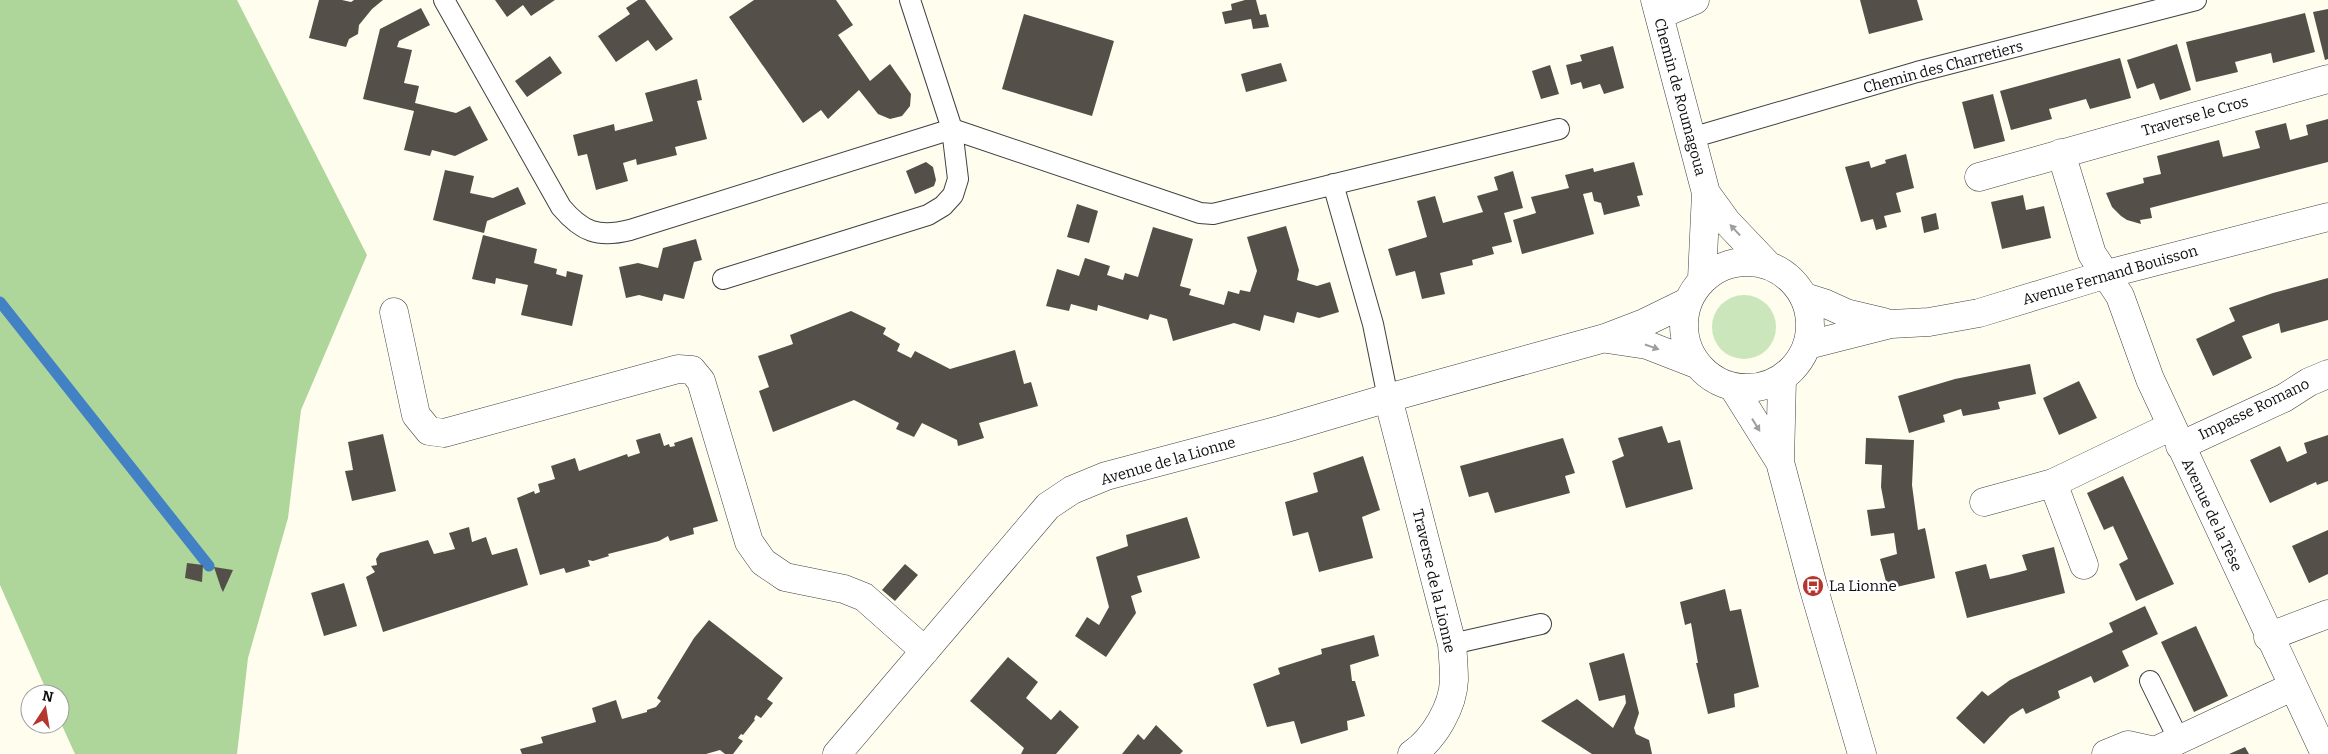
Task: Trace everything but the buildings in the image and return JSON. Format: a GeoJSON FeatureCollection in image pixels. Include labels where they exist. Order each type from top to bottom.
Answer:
{"type":"FeatureCollection","features":[{"type":"Feature","properties":{"kind":"street"},"geometry":{"type":"LineString","coordinates":[[1657,7],[1695,0]]}},
{"type":"Feature","properties":{"kind":"street","name":"Chemin de Roumagoua"},"geometry":{"type":"LineString","coordinates":[[1657,7],[1706,193],[1702,279]]}},
{"type":"Feature","properties":{"kind":"street","name":"Traverse le Cros"},"geometry":{"type":"LineString","coordinates":[[1979,177],[2328,79]]}},
{"type":"Feature","properties":{"kind":"street"},"geometry":{"type":"LineString","coordinates":[[2061,153],[2092,254],[2107,274]]}},
{"type":"Feature","properties":{"kind":"street","name":"Chemin de Roumagoua"},"geometry":{"type":"LineString","coordinates":[[1706,193],[1727,222],[1767,264]]}},
{"type":"Feature","properties":{"kind":"street","name":"Avenue Fernand Bouisson"},"geometry":{"type":"LineString","coordinates":[[1808,345],[1891,324],[1929,322],[1979,313],[2107,274],[2328,217]]}},
{"type":"Feature","properties":{"kind":"street"},"geometry":{"type":"LineString","coordinates":[[1744,261],[1767,264],[1789,277],[1805,297],[1811,321],[1808,345],[1798,364],[1782,379],[1758,388],[1733,387],[1712,379],[1696,364],[1686,345],[1683,324],[1687,302],[1702,279],[1721,267],[1744,261]]}},
{"type":"Feature","properties":{"kind":"street","name":"Avenue de la Tèse"},"geometry":{"type":"LineString","coordinates":[[2107,274],[2120,296],[2150,380],[2268,636],[2325,754]]}},
{"type":"Feature","properties":{"kind":"street","name":"Avenue Fernand Bouisson"},"geometry":{"type":"LineString","coordinates":[[1805,297],[1824,302],[1846,313],[1891,324]]}},
{"type":"Feature","properties":{"kind":"street","name":"Avenue de la Lionne"},"geometry":{"type":"LineString","coordinates":[[837,754],[1048,506],[1072,490],[1106,476],[1283,429],[1605,338],[1644,323],[1687,302]]}},
{"type":"Feature","properties":{"kind":"street"},"geometry":{"type":"LineString","coordinates":[[394,312],[416,415],[429,431],[444,433],[678,369],[692,370],[701,381],[748,542],[763,562],[785,577],[844,588],[864,597],[925,650]]}},
{"type":"Feature","properties":{"kind":"street","name":"Avenue de la Lionne"},"geometry":{"type":"LineString","coordinates":[[1605,338],[1647,345],[1696,364]]}},
{"type":"Feature","properties":{"kind":"street","name":"Impasse Romano"},"geometry":{"type":"LineString","coordinates":[[1984,502],[2053,483],[2176,436],[2284,398],[2308,382],[2328,374]]}},
{"type":"Feature","properties":{"kind":"street"},"geometry":{"type":"LineString","coordinates":[[1782,379],[1780,462],[1813,586],[1862,754]]}},
{"type":"Feature","properties":{"kind":"street"},"geometry":{"type":"LineString","coordinates":[[1733,387],[1780,462]]}},
{"type":"Feature","properties":{"kind":"street","name":"Traverse de la Lionne"},"geometry":{"type":"LineString","coordinates":[[1388,398],[1452,644],[1454,682],[1449,702],[1438,726],[1412,754]]}},
{"type":"Feature","properties":{"kind":"street"},"geometry":{"type":"LineString","coordinates":[[2053,483],[2084,565]]}},
{"type":"Feature","properties":{"kind":"street"},"geometry":{"type":"LineString","coordinates":[[2268,636],[2328,614]]}},
{"type":"Feature","properties":{"kind":"street"},"geometry":{"type":"LineString","coordinates":[[2106,754],[2128,745],[2167,749],[2292,687]]}},
{"type":"Feature","properties":{"kind":"lane"},"geometry":{"type":"LineString","coordinates":[[444,0],[561,207],[573,221],[586,230],[600,233],[613,234],[630,230],[952,129],[1200,213],[1213,214],[1559,129]]}},
{"type":"Feature","properties":{"kind":"lane"},"geometry":{"type":"LineString","coordinates":[[723,279],[928,215],[943,206],[953,195],[958,179],[952,129],[910,0]]}},
{"type":"Feature","properties":{"kind":"lane","name":"Chemin des Charretiers"},"geometry":{"type":"LineString","coordinates":[[1691,138],[1917,72],[2196,0]]}},
{"type":"Feature","properties":{"kind":"lane"},"geometry":{"type":"LineString","coordinates":[[1333,184],[1373,324],[1388,398]]}},
{"type":"Feature","properties":{"kind":"lane"},"geometry":{"type":"LineString","coordinates":[[1452,644],[1541,624]]}},
{"type":"Feature","properties":{"kind":"lane"},"geometry":{"type":"LineString","coordinates":[[2150,681],[2167,749]]}},
{"type":"Feature","properties":{"kind":"green space"},"geometry":{"type":"Polygon","coordinates":[[[0,0],[237,0],[367,255],[301,410],[288,518],[248,658],[237,754],[75,754],[66,734],[70,734],[70,684],[44,684],[0,585],[0,0]]]}},
{"type":"Feature","properties":{"kind":"green space"},"geometry":{"type":"Polygon","coordinates":[[[1738,295],[1750,295],[1767,304],[1774,315],[1776,327],[1774,339],[1767,350],[1750,359],[1738,359],[1726,354],[1717,345],[1712,333],[1712,321],[1717,309],[1726,300],[1738,295]]]}},
{"type":"Feature","properties":{"kind":"waterway"},"geometry":{"type":"LineString","coordinates":[[0,302],[209,566]]}},
{"type":"Feature","properties":{"kind":"place","name":"La Lionne"},"geometry":{"type":"Point","coordinates":[1813,586]}}]}
